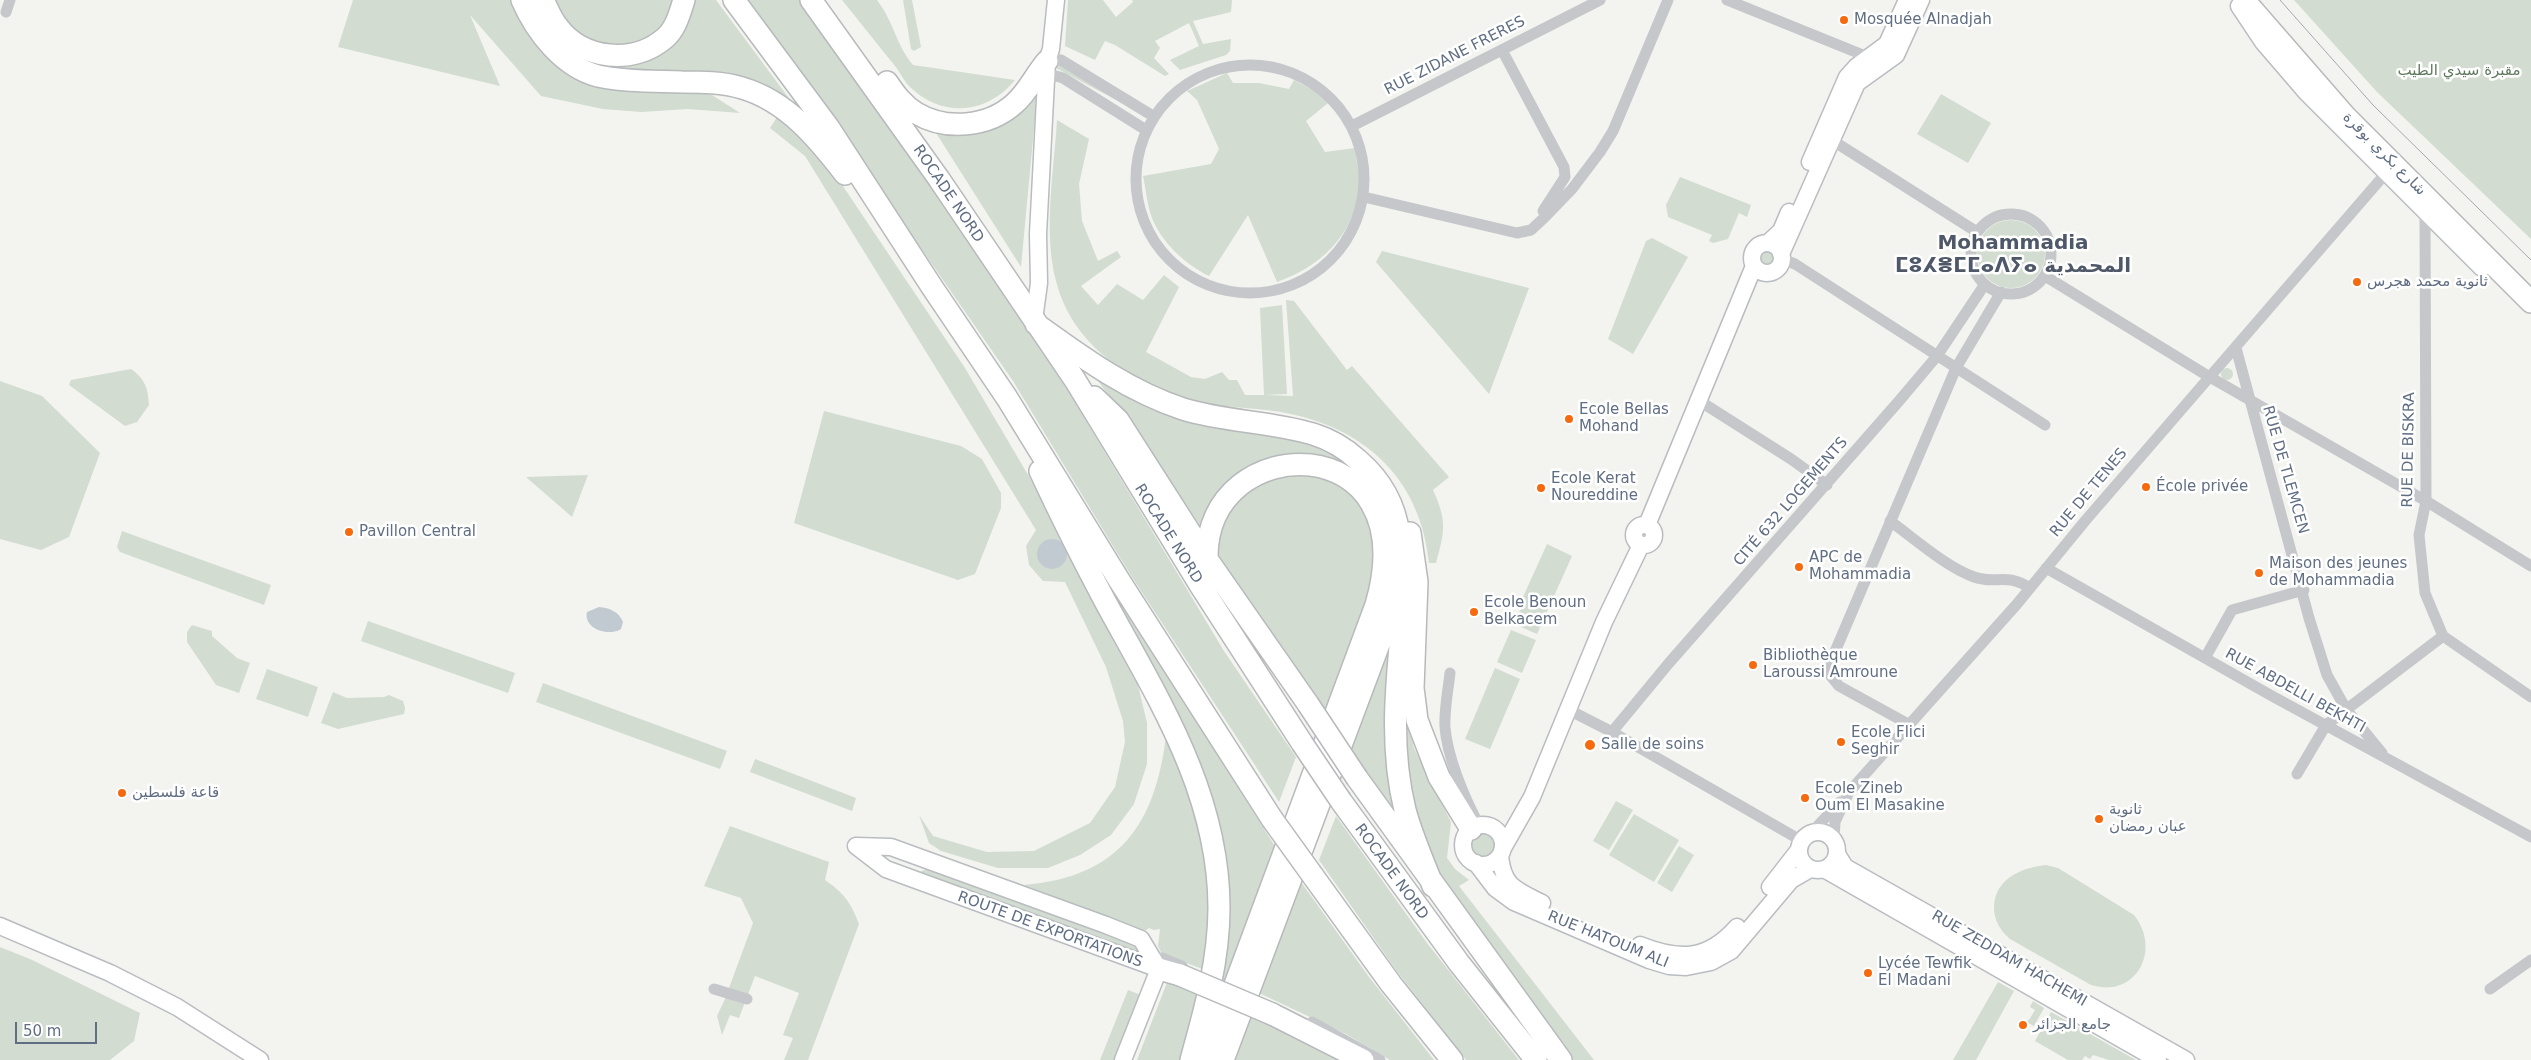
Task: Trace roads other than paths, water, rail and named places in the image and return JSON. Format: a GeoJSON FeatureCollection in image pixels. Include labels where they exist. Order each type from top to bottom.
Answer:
{"type":"FeatureCollection","features":[{"type":"Feature","properties":{"kind":"highway"},"geometry":{"type":"LineString","coordinates":[[522,0],[543,37],[568,60],[597,75],[631,80],[705,82],[733,86],[775,102],[803,123],[932,287]]}},
{"type":"Feature","properties":{"kind":"highway"},"geometry":{"type":"LineString","coordinates":[[544,0],[558,28],[570,39],[596,53],[613,56],[628,55],[643,50],[666,37],[680,14],[684,0]]}},
{"type":"Feature","properties":{"kind":"highway"},"geometry":{"type":"LineString","coordinates":[[734,0],[830,128],[932,287],[1032,437],[1120,580],[1272,819],[1391,984],[1452,1060]]}},
{"type":"Feature","properties":{"kind":"highway","name":"ROCADE NORD"},"geometry":{"type":"LineString","coordinates":[[811,0],[939,179],[1074,380],[1200,585],[1341,801],[1453,956],[1536,1060]]}},
{"type":"Feature","properties":{"kind":"highway","name":"شارع بكري بوقرة"},"geometry":{"type":"LineString","coordinates":[[2244,0],[2345,116],[2531,302]]}},
{"type":"Feature","properties":{"kind":"highway","name":"شارع بكري بوقرة"},"geometry":{"type":"LineString","coordinates":[[2261,0],[2292,38],[2363,116],[2531,284]]}},
{"type":"Feature","properties":{"kind":"highway"},"geometry":{"type":"LineString","coordinates":[[830,24],[851,36],[907,107],[924,117],[945,123],[977,122],[1006,110],[1021,97],[1047,66]]}},
{"type":"Feature","properties":{"kind":"highway"},"geometry":{"type":"LineString","coordinates":[[1035,322],[1094,366],[1130,387],[1164,402],[1204,414],[1276,425],[1313,434],[1343,448],[1368,468],[1381,484],[1393,507],[1405,544],[1406,561],[1395,709],[1396,763],[1405,810],[1433,886]]}},
{"type":"Feature","properties":{"kind":"highway"},"geometry":{"type":"LineString","coordinates":[[982,360],[1029,448],[1105,602],[1174,729],[1195,776],[1208,814],[1218,878],[1218,928],[1210,994],[1191,1060]]}},
{"type":"Feature","properties":{"kind":"highway"},"geometry":{"type":"LineString","coordinates":[[1074,380],[1118,420],[1207,559],[1357,778],[1433,886],[1561,1060]]}},
{"type":"Feature","properties":{"kind":"highway"},"geometry":{"type":"LineString","coordinates":[[1207,559],[1207,546],[1215,519],[1233,492],[1259,474],[1290,464],[1319,466],[1338,472],[1354,482],[1371,502],[1383,532],[1385,562],[1376,604],[1207,1060]]}},
{"type":"Feature","properties":{"kind":"highway"},"geometry":{"type":"LineString","coordinates":[[1393,507],[1406,517],[1414,556],[1418,601],[1413,688],[1417,720],[1439,777],[1480,827]]}},
{"type":"Feature","properties":{"kind":"highway"},"geometry":{"type":"LineString","coordinates":[[1223,1060],[1388,620],[1400,563],[1393,507]]}},
{"type":"Feature","properties":{"kind":"highway"},"geometry":{"type":"LineString","coordinates":[[1160,963],[1274,1010],[1363,1060]]}},
{"type":"Feature","properties":{"kind":"street"},"geometry":{"type":"LineString","coordinates":[[6,12],[10,0]]}},
{"type":"Feature","properties":{"kind":"street"},"geometry":{"type":"LineString","coordinates":[[1049,0],[1044,49],[1047,66],[1056,76],[1063,78],[1146,130]]}},
{"type":"Feature","properties":{"kind":"street"},"geometry":{"type":"LineString","coordinates":[[1035,322],[1039,283],[1038,234],[1047,66],[1051,49],[1056,0]]}},
{"type":"Feature","properties":{"kind":"street","name":"RUE ZIDANE FRERES"},"geometry":{"type":"LineString","coordinates":[[1352,126],[1600,0]]}},
{"type":"Feature","properties":{"kind":"street"},"geometry":{"type":"LineString","coordinates":[[1364,197],[1517,233],[1531,230],[1572,189],[1613,131],[1668,0]]}},
{"type":"Feature","properties":{"kind":"street"},"geometry":{"type":"LineString","coordinates":[[1727,0],[1863,55],[1872,64]]}},
{"type":"Feature","properties":{"kind":"street"},"geometry":{"type":"LineString","coordinates":[[1532,796],[1518,814],[1508,821],[1480,827],[1464,841],[1466,854],[1476,863],[1489,863],[1501,852],[1532,796],[1625,573],[1641,545],[1650,543],[1654,538],[1654,532],[1647,525],[1754,266],[1753,252],[1759,245],[1768,243],[1781,231],[1827,137],[1857,83],[1887,44],[1907,0]]}},
{"type":"Feature","properties":{"kind":"street"},"geometry":{"type":"LineString","coordinates":[[1872,64],[1896,55],[1921,0]]}},
{"type":"Feature","properties":{"kind":"street"},"geometry":{"type":"LineString","coordinates":[[2235,0],[2262,42],[2283,66],[2425,212],[2531,312]]}},
{"type":"Feature","properties":{"kind":"street"},"geometry":{"type":"LineString","coordinates":[[1502,50],[1564,167],[1565,176],[1531,230]]}},
{"type":"Feature","properties":{"kind":"street"},"geometry":{"type":"LineString","coordinates":[[1047,66],[1061,60],[1153,116]]}},
{"type":"Feature","properties":{"kind":"street"},"geometry":{"type":"LineString","coordinates":[[1236,65],[1264,65],[1291,72],[1316,85],[1336,103],[1352,126],[1361,149],[1365,173],[1364,197],[1356,223],[1343,246],[1325,266],[1302,281],[1276,290],[1258,292],[1222,290],[1196,280],[1174,264],[1155,243],[1143,219],[1136,192],[1136,168],[1146,130],[1153,116],[1180,87],[1207,72],[1236,65]]}},
{"type":"Feature","properties":{"kind":"street"},"geometry":{"type":"LineString","coordinates":[[1827,137],[1977,232]]}},
{"type":"Feature","properties":{"kind":"street"},"geometry":{"type":"LineString","coordinates":[[1754,266],[1761,272],[1770,273],[1778,268],[1827,137]]}},
{"type":"Feature","properties":{"kind":"street","name":"RUE DE TENES"},"geometry":{"type":"LineString","coordinates":[[1836,847],[1835,822],[1849,792],[2030,588],[2208,376],[2236,348],[2386,173]]}},
{"type":"Feature","properties":{"kind":"street","name":"RUE DE BISKRA"},"geometry":{"type":"LineString","coordinates":[[2425,212],[2426,501],[2419,535],[2425,593],[2443,636]]}},
{"type":"Feature","properties":{"kind":"street"},"geometry":{"type":"LineString","coordinates":[[2015,214],[2033,220],[2043,228],[2049,239],[2052,252],[2051,264],[2045,276],[2028,291],[2017,294],[2001,292],[1985,284],[1978,276],[1971,254],[1977,232],[1985,223],[1996,216],[2015,214]]}},
{"type":"Feature","properties":{"kind":"street"},"geometry":{"type":"LineString","coordinates":[[1768,243],[1776,246],[1782,257],[2045,425]]}},
{"type":"Feature","properties":{"kind":"street"},"geometry":{"type":"LineString","coordinates":[[2045,276],[2208,376],[2426,501],[2531,566]]}},
{"type":"Feature","properties":{"kind":"street","name":"CITÉ 632 LOGEMENTS"},"geometry":{"type":"LineString","coordinates":[[1612,732],[1669,663],[1827,485],[1937,356],[1985,284]]}},
{"type":"Feature","properties":{"kind":"street"},"geometry":{"type":"LineString","coordinates":[[1910,724],[1839,686],[1830,675],[1831,661],[1956,368],[2001,292]]}},
{"type":"Feature","properties":{"kind":"street","name":"RUE DE TLEMCEN"},"geometry":{"type":"LineString","coordinates":[[2236,348],[2304,590],[2309,618],[2327,675],[2346,710],[2386,759]]}},
{"type":"Feature","properties":{"kind":"street"},"geometry":{"type":"LineString","coordinates":[[1698,400],[1791,459],[1827,485]]}},
{"type":"Feature","properties":{"kind":"street"},"geometry":{"type":"LineString","coordinates":[[1890,521],[1970,576],[1989,580],[2012,579],[2030,588]]}},
{"type":"Feature","properties":{"kind":"street","name":"RUE ABDELLI BEKHTI"},"geometry":{"type":"LineString","coordinates":[[2046,568],[2386,759],[2531,837]]}},
{"type":"Feature","properties":{"kind":"street"},"geometry":{"type":"LineString","coordinates":[[2205,658],[2232,610],[2304,590]]}},
{"type":"Feature","properties":{"kind":"street"},"geometry":{"type":"LineString","coordinates":[[2297,774],[2326,725],[2443,636],[2531,697]]}},
{"type":"Feature","properties":{"kind":"street"},"geometry":{"type":"LineString","coordinates":[[1450,673],[1445,718],[1446,739],[1463,788],[1480,827]]}},
{"type":"Feature","properties":{"kind":"street"},"geometry":{"type":"LineString","coordinates":[[1567,709],[1612,732],[1804,842]]}},
{"type":"Feature","properties":{"kind":"street"},"geometry":{"type":"LineString","coordinates":[[1804,842],[1823,832],[1836,847],[1830,866],[1817,869],[1800,858],[1804,842],[1849,792]]}},
{"type":"Feature","properties":{"kind":"street"},"geometry":{"type":"LineString","coordinates":[[1480,827],[1498,832],[1501,852]]}},
{"type":"Feature","properties":{"kind":"street","name":"RUE HATOUM ALI"},"geometry":{"type":"LineString","coordinates":[[1501,852],[1504,876],[1510,886],[1520,892],[1583,922],[1646,947],[1671,955],[1686,956],[1708,951],[1724,942],[1804,842]]}},
{"type":"Feature","properties":{"kind":"street","name":"ROUTE DE EXPORTATIONS"},"geometry":{"type":"LineString","coordinates":[[891,847],[1141,939],[1160,963],[886,869],[868,850],[891,847]]}},
{"type":"Feature","properties":{"kind":"street","name":"RUE ZEDDAM HACHEMI"},"geometry":{"type":"LineString","coordinates":[[1836,847],[1845,867],[2186,1060]]}},
{"type":"Feature","properties":{"kind":"street"},"geometry":{"type":"LineString","coordinates":[[911,878],[918,856]]}},
{"type":"Feature","properties":{"kind":"street","name":"RUE HATOUM ALI"},"geometry":{"type":"LineString","coordinates":[[1476,863],[1495,888],[1514,902],[1649,960],[1678,967],[1711,962],[1726,954],[1791,880],[1817,869]]}},
{"type":"Feature","properties":{"kind":"street","name":"RUE ZEDDAM HACHEMI"},"geometry":{"type":"LineString","coordinates":[[1817,869],[2158,1060]]}},
{"type":"Feature","properties":{"kind":"street"},"geometry":{"type":"LineString","coordinates":[[0,926],[102,970],[177,1007],[260,1060]]}},
{"type":"Feature","properties":{"kind":"street"},"geometry":{"type":"LineString","coordinates":[[0,932],[48,951],[109,979],[250,1060]]}},
{"type":"Feature","properties":{"kind":"street"},"geometry":{"type":"LineString","coordinates":[[2490,989],[2531,960]]}},
{"type":"Feature","properties":{"kind":"street"},"geometry":{"type":"LineString","coordinates":[[1123,1060],[1160,963]]}},
{"type":"Feature","properties":{"kind":"street"},"geometry":{"type":"LineString","coordinates":[[714,988],[746,999]]}},
{"type":"Feature","properties":{"kind":"street"},"geometry":{"type":"LineString","coordinates":[[1274,1010],[1343,1038],[1380,1060]]}},
{"type":"Feature","properties":{"kind":"tram line"},"geometry":{"type":"LineString","coordinates":[[2280,0],[2373,105],[2531,260]]}},
{"type":"Feature","properties":{"kind":"place","name":"Mosquée Alnadjah"},"geometry":{"type":"Point","coordinates":[1844,20]}},
{"type":"Feature","properties":{"kind":"place","name":"ثانوية محمد هجرس"},"geometry":{"type":"Point","coordinates":[2357,282]}},
{"type":"Feature","properties":{"kind":"place","name":"Ecole Bellas Mohand"},"geometry":{"type":"Point","coordinates":[1569,419]}},
{"type":"Feature","properties":{"kind":"place","name":"École privée"},"geometry":{"type":"Point","coordinates":[2146,487]}},
{"type":"Feature","properties":{"kind":"place","name":"Ecole Kerat Noureddine"},"geometry":{"type":"Point","coordinates":[1541,488]}},
{"type":"Feature","properties":{"kind":"place","name":"Pavillon Central"},"geometry":{"type":"Point","coordinates":[349,532]}},
{"type":"Feature","properties":{"kind":"place","name":"APC de Mohammadia"},"geometry":{"type":"Point","coordinates":[1799,567]}},
{"type":"Feature","properties":{"kind":"place","name":"Maison des jeunes de Mohammadia"},"geometry":{"type":"Point","coordinates":[2259,573]}},
{"type":"Feature","properties":{"kind":"place","name":"Ecole Benoun Belkacem"},"geometry":{"type":"Point","coordinates":[1474,612]}},
{"type":"Feature","properties":{"kind":"place","name":"Bibliothèque Laroussi Amroune"},"geometry":{"type":"Point","coordinates":[1753,665]}},
{"type":"Feature","properties":{"kind":"place","name":"Ecole Flici Seghir"},"geometry":{"type":"Point","coordinates":[1841,742]}},
{"type":"Feature","properties":{"kind":"place","name":"Salle de soins"},"geometry":{"type":"Point","coordinates":[1590,745]}},
{"type":"Feature","properties":{"kind":"place","name":"قاعة فلسطين"},"geometry":{"type":"Point","coordinates":[122,793]}},
{"type":"Feature","properties":{"kind":"place","name":"Ecole Zineb Oum El Masakine"},"geometry":{"type":"Point","coordinates":[1805,798]}},
{"type":"Feature","properties":{"kind":"place","name":"ثانوية عبان رمضان"},"geometry":{"type":"Point","coordinates":[2099,819]}},
{"type":"Feature","properties":{"kind":"place","name":"Lycée Tewfik El Madani"},"geometry":{"type":"Point","coordinates":[1868,973]}},
{"type":"Feature","properties":{"kind":"place","name":"جامع الجزائر"},"geometry":{"type":"Point","coordinates":[2023,1025]}},
{"type":"Feature","properties":{"kind":"district","name":"Mohammadia ⵎⵓⵃⴻⵎⵎⴰⴷⵢⴰ المحمدية"},"geometry":{"type":"Point","coordinates":[2013,256]}},
{"type":"Feature","properties":{"kind":"park label","name":"مقبرة سيدي الطيب"},"geometry":{"type":"Point","coordinates":[2459,71]}}]}
